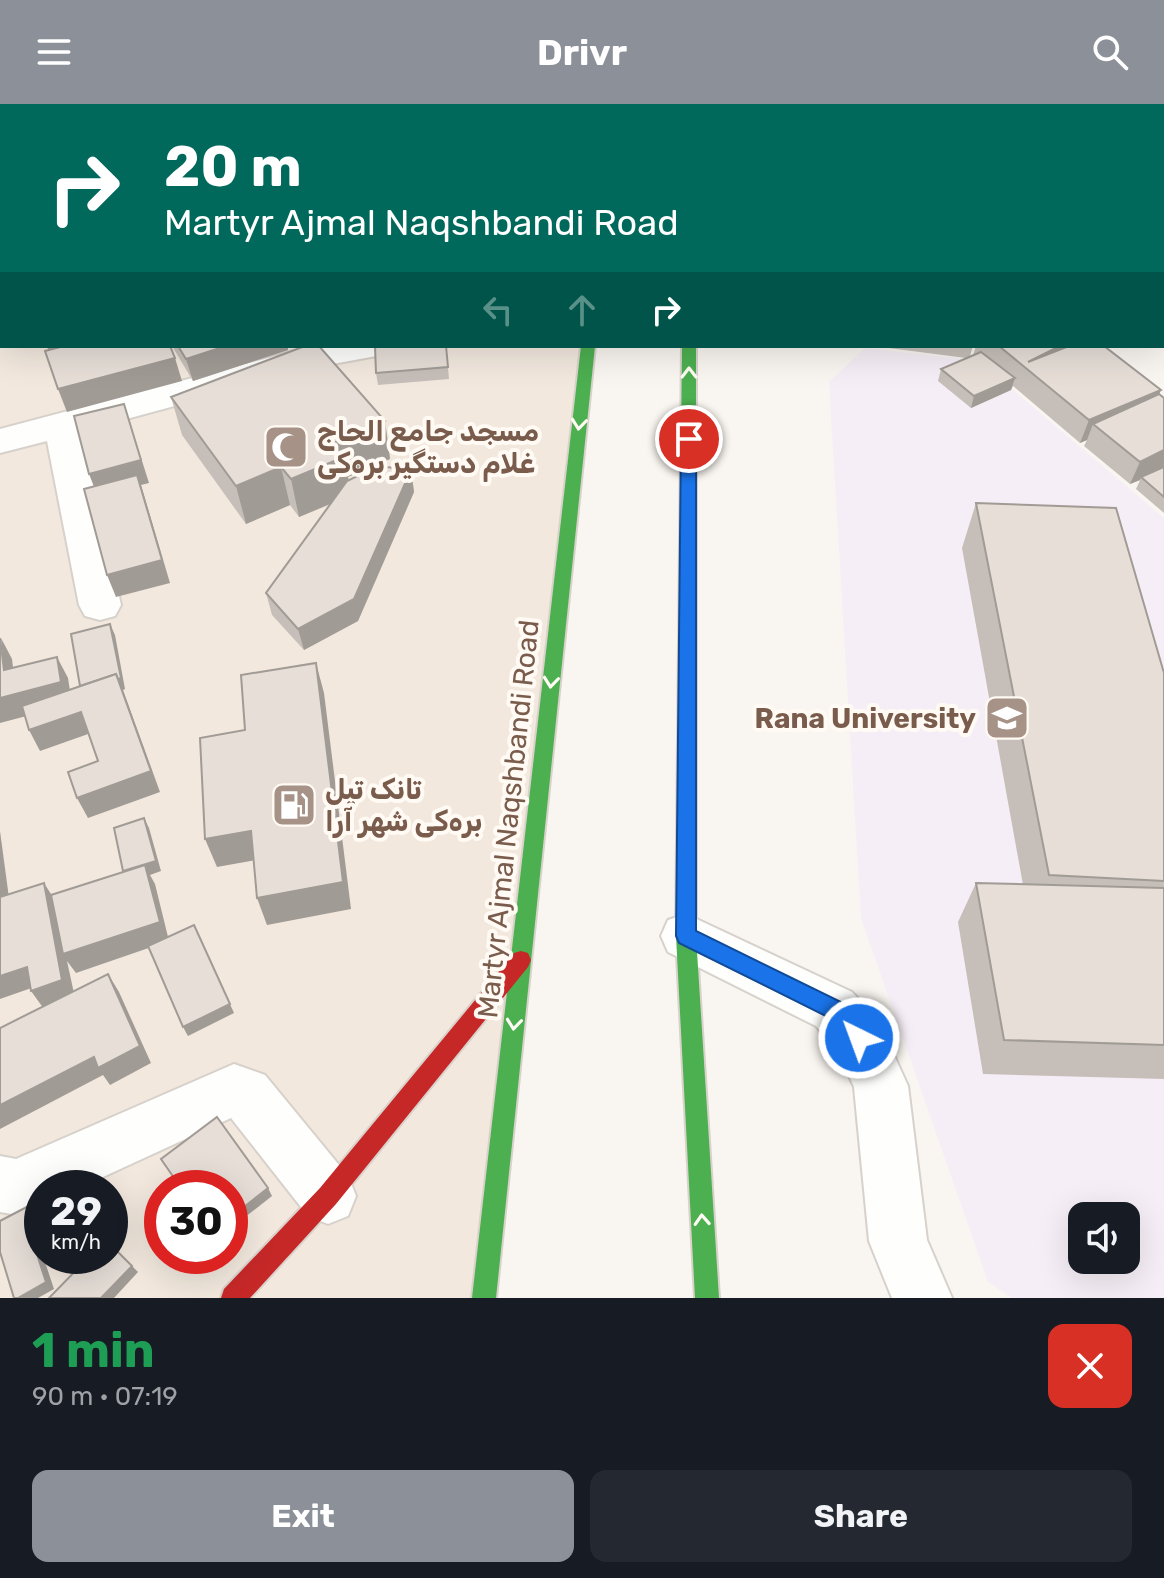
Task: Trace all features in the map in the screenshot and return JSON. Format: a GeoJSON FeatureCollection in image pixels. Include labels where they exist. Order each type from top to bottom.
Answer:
{"type":"FeatureCollection","features":[{"type":"Feature","properties":{"kind":"main road","name":"Martyr Ajmal Naqshbandi Road"},"geometry":{"type":"LineString","coordinates":[[484,1298],[588,348]]}},
{"type":"Feature","properties":{"kind":"main road"},"geometry":{"type":"LineString","coordinates":[[689,348],[686,936],[706,1289],[721,1298]]}},
{"type":"Feature","properties":{"kind":"main road"},"geometry":{"type":"LineString","coordinates":[[233,1298],[328,1196],[521,960]]}},
{"type":"Feature","properties":{"kind":"street"},"geometry":{"type":"LineString","coordinates":[[1,439],[62,425],[318,350],[346,348]]}},
{"type":"Feature","properties":{"kind":"street"},"geometry":{"type":"LineString","coordinates":[[62,425],[100,605]]}},
{"type":"Feature","properties":{"kind":"street"},"geometry":{"type":"LineString","coordinates":[[686,936],[834,1009],[859,1038],[881,1086],[898,1241],[922,1298]]}},
{"type":"Feature","properties":{"kind":"street"},"geometry":{"type":"LineString","coordinates":[[0,1184],[17,1187],[234,1090],[246,1094],[328,1196]]}},
{"type":"Feature","properties":{"kind":"shaded area"},"geometry":{"type":"Polygon","coordinates":[[[0,348],[588,348],[484,1298],[0,1298],[0,348]]]}},
{"type":"Feature","properties":{"kind":"shaded area","name":"Rana University"},"geometry":{"type":"Polygon","coordinates":[[[865,348],[979,361],[1164,518],[1164,1298],[1012,1298],[988,1282],[861,918],[829,382],[865,348]]]}},
{"type":"Feature","properties":{"kind":"building"},"geometry":{"type":"Polygon","coordinates":[[[56,348],[171,348],[175,358],[58,389],[45,351],[56,348]]]}},
{"type":"Feature","properties":{"kind":"building"},"geometry":{"type":"Polygon","coordinates":[[[179,348],[220,348],[186,359],[179,348]]]}},
{"type":"Feature","properties":{"kind":"building"},"geometry":{"type":"Polygon","coordinates":[[[300,348],[321,348],[385,421],[333,443],[344,457],[291,479],[281,467],[236,486],[171,397],[300,348]]]}},
{"type":"Feature","properties":{"kind":"building"},"geometry":{"type":"Polygon","coordinates":[[[375,348],[446,348],[448,367],[376,373],[375,348]]]}},
{"type":"Feature","properties":{"kind":"building"},"geometry":{"type":"Polygon","coordinates":[[[1001,348],[1056,348],[1028,362],[1064,348],[1107,348],[1161,390],[1089,420],[1001,348]]]}},
{"type":"Feature","properties":{"kind":"building"},"geometry":{"type":"Polygon","coordinates":[[[981,352],[1015,378],[974,396],[941,369],[981,352]]]}},
{"type":"Feature","properties":{"kind":"building"},"geometry":{"type":"Polygon","coordinates":[[[1159,394],[1164,398],[1164,450],[1140,462],[1093,424],[1159,394]]]}},
{"type":"Feature","properties":{"kind":"building"},"geometry":{"type":"Polygon","coordinates":[[[124,404],[141,460],[89,474],[74,416],[124,404]]]}},
{"type":"Feature","properties":{"kind":"building"},"geometry":{"type":"Polygon","coordinates":[[[378,466],[411,470],[354,599],[298,629],[266,593],[347,481],[378,466]]]}},
{"type":"Feature","properties":{"kind":"building"},"geometry":{"type":"Polygon","coordinates":[[[1164,467],[1164,497],[1141,477],[1164,467]]]}},
{"type":"Feature","properties":{"kind":"building"},"geometry":{"type":"Polygon","coordinates":[[[137,475],[162,560],[107,575],[84,489],[137,475]]]}},
{"type":"Feature","properties":{"kind":"building"},"geometry":{"type":"Polygon","coordinates":[[[976,503],[1116,508],[1164,673],[1164,881],[1049,875],[976,503]]]}},
{"type":"Feature","properties":{"kind":"building"},"geometry":{"type":"Polygon","coordinates":[[[110,624],[121,678],[118,679],[116,674],[80,686],[71,634],[110,624]]]}},
{"type":"Feature","properties":{"kind":"building"},"geometry":{"type":"Polygon","coordinates":[[[0,638],[4,670],[57,657],[61,682],[0,698],[0,638]]]}},
{"type":"Feature","properties":{"kind":"building"},"geometry":{"type":"Polygon","coordinates":[[[316,663],[343,882],[257,898],[251,831],[205,839],[200,738],[245,730],[241,675],[316,663]]]}},
{"type":"Feature","properties":{"kind":"building"},"geometry":{"type":"Polygon","coordinates":[[[116,674],[151,771],[77,798],[68,772],[98,761],[81,712],[29,730],[22,706],[116,674]]]}},
{"type":"Feature","properties":{"kind":"building"},"geometry":{"type":"Polygon","coordinates":[[[144,818],[156,861],[123,871],[114,828],[144,818]]]}},
{"type":"Feature","properties":{"kind":"building"},"geometry":{"type":"Polygon","coordinates":[[[145,865],[160,922],[63,954],[51,895],[145,865]]]}},
{"type":"Feature","properties":{"kind":"building"},"geometry":{"type":"Polygon","coordinates":[[[44,883],[62,980],[31,991],[27,967],[0,976],[0,897],[44,883]]]}},
{"type":"Feature","properties":{"kind":"building"},"geometry":{"type":"Polygon","coordinates":[[[976,883],[1164,888],[1164,1045],[1004,1040],[976,883]]]}},
{"type":"Feature","properties":{"kind":"building"},"geometry":{"type":"Polygon","coordinates":[[[194,925],[230,1004],[183,1027],[148,946],[194,925]]]}},
{"type":"Feature","properties":{"kind":"building"},"geometry":{"type":"Polygon","coordinates":[[[108,974],[140,1046],[98,1068],[94,1057],[0,1105],[0,1028],[108,974]]]}},
{"type":"Feature","properties":{"kind":"building"},"geometry":{"type":"Polygon","coordinates":[[[217,1117],[268,1188],[248,1204],[248,1170],[169,1170],[161,1159],[217,1117]]]}},
{"type":"Feature","properties":{"kind":"building"},"geometry":{"type":"Polygon","coordinates":[[[24,1208],[24,1274],[43,1274],[46,1282],[18,1298],[14,1298],[0,1252],[0,1221],[24,1208]]]}},
{"type":"Feature","properties":{"kind":"building"},"geometry":{"type":"Polygon","coordinates":[[[72,1274],[124,1274],[101,1298],[49,1298],[72,1274]]]}},
{"type":"Feature","properties":{"kind":"traffic: fast"},"geometry":{"type":"LineString","coordinates":[[484,1298],[588,348]]}},
{"type":"Feature","properties":{"kind":"traffic: fast"},"geometry":{"type":"LineString","coordinates":[[689,348],[686,936],[707,1298]]}},
{"type":"Feature","properties":{"kind":"traffic: jam"},"geometry":{"type":"LineString","coordinates":[[233,1298],[328,1196],[521,960]]}},
{"type":"Feature","properties":{"kind":"place","name":"مسجد جامع الحاج غلام دستگیر بره‌کی"},"geometry":{"type":"Point","coordinates":[286,447]}},
{"type":"Feature","properties":{"kind":"place","name":"Rana University"},"geometry":{"type":"Point","coordinates":[1007,718]}},
{"type":"Feature","properties":{"kind":"place","name":"تانک تیل بره‌کی شهر آرا"},"geometry":{"type":"Point","coordinates":[294,805]}},
{"type":"Feature","properties":{"kind":"route"},"geometry":{"type":"LineString","coordinates":[[689,439],[686,936],[834,1009],[859,1038]]}}]}
